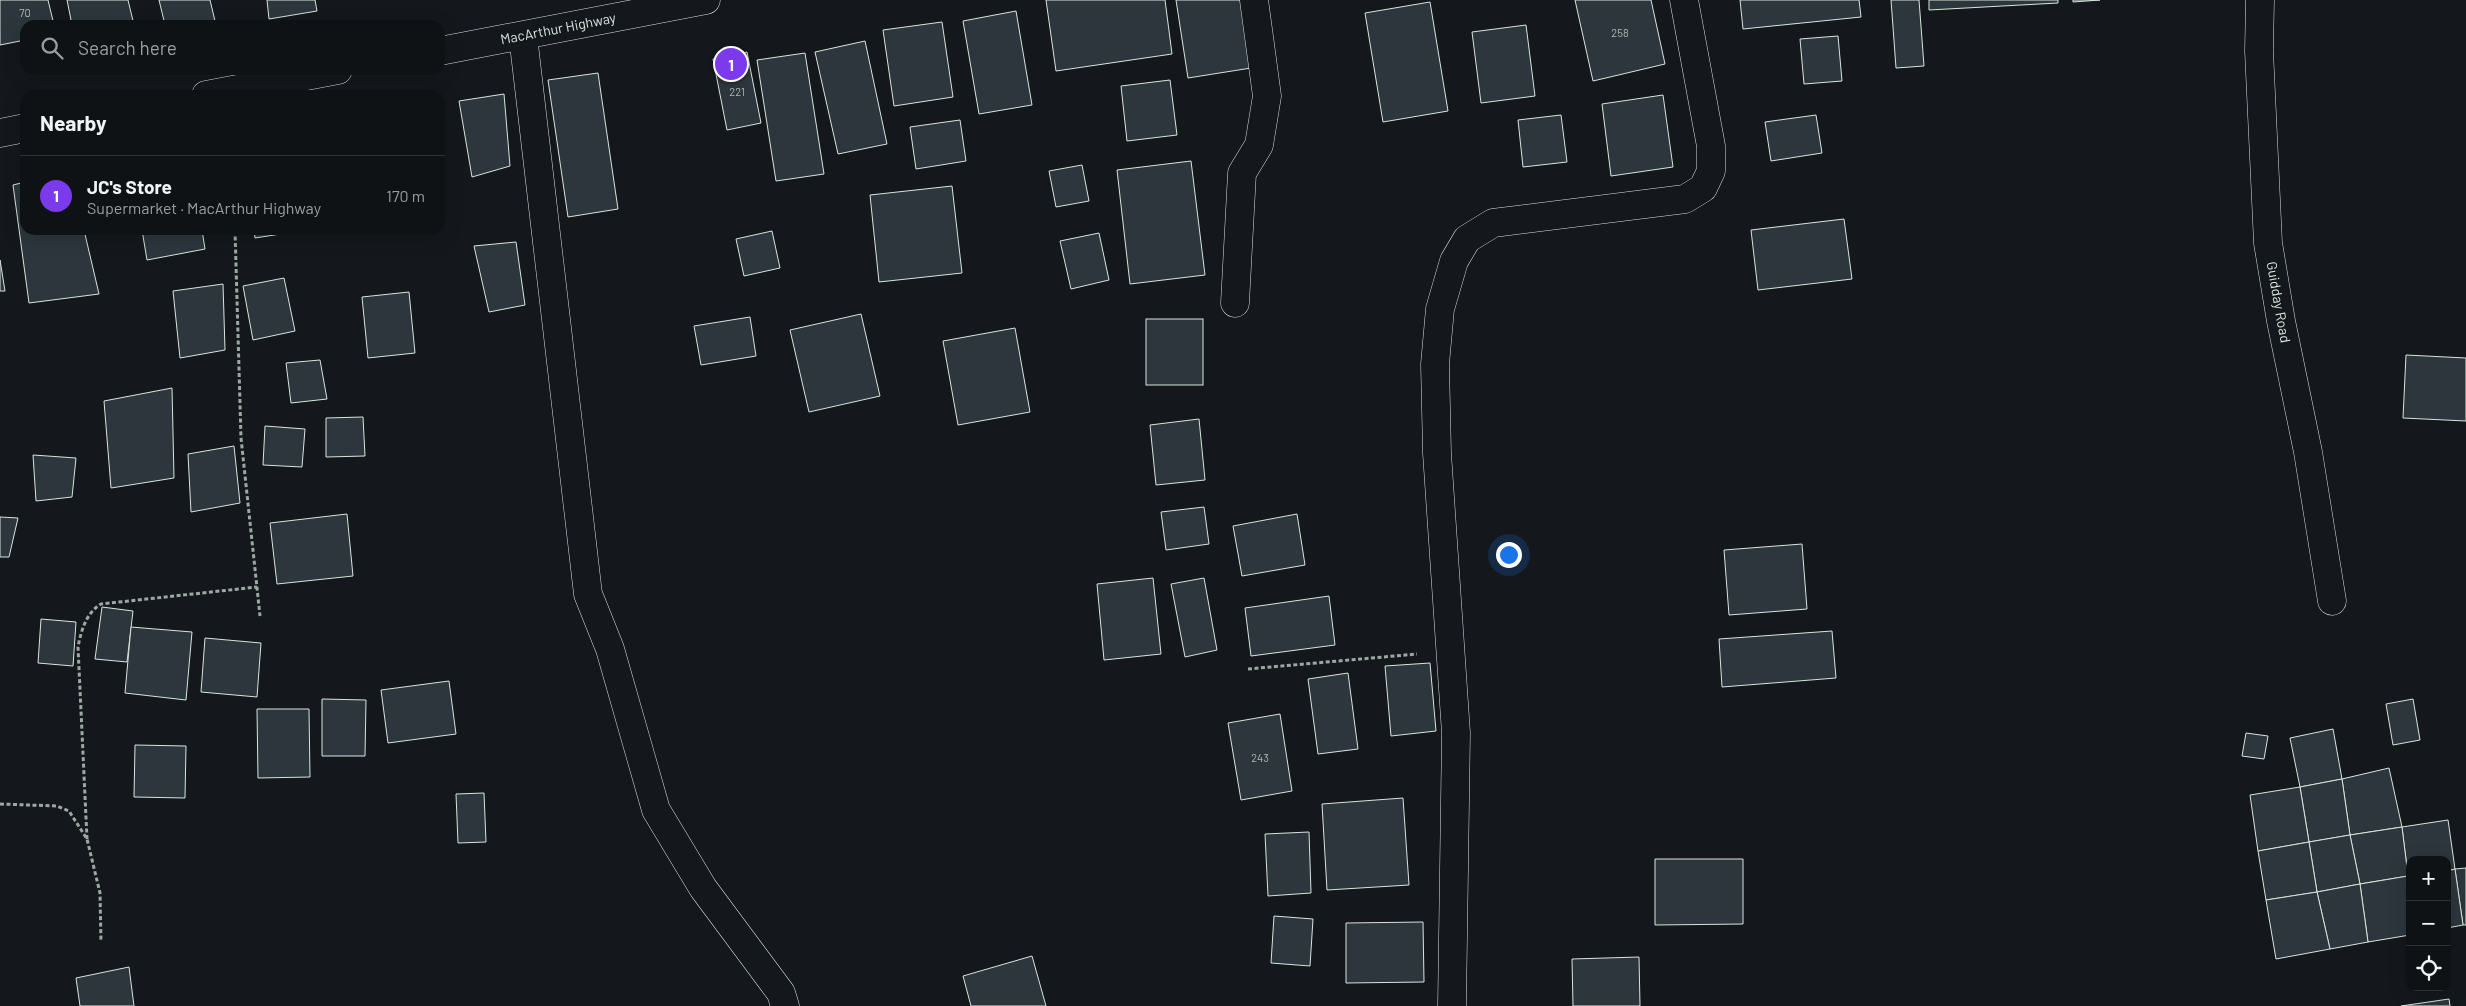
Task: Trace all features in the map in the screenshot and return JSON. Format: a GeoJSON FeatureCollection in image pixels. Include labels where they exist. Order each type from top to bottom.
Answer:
{"type":"FeatureCollection","features":[{"type":"Feature","properties":{"kind":"main road","name":"MacArthur Highway"},"geometry":{"type":"LineString","coordinates":[[445,50],[523,36],[566,25],[706,0]]}},
{"type":"Feature","properties":{"kind":"main road"},"geometry":{"type":"LineString","coordinates":[[1235,303],[1242,173],[1259,145],[1267,96],[1254,0]]}},
{"type":"Feature","properties":{"kind":"main road"},"geometry":{"type":"LineString","coordinates":[[1452,1006],[1456,733],[1437,452],[1435,364],[1440,309],[1454,261],[1467,239],[1493,224],[1685,199],[1703,188],[1711,171],[1711,146],[1684,0]]}},
{"type":"Feature","properties":{"kind":"main road","name":"Guidday Road"},"geometry":{"type":"LineString","coordinates":[[2260,0],[2259,52],[2268,243],[2281,321],[2308,452],[2332,600]]}},
{"type":"Feature","properties":{"kind":"main road"},"geometry":{"type":"LineString","coordinates":[[523,36],[588,594],[610,649],[656,810],[704,888],[781,993],[785,1006]]}},
{"type":"Feature","properties":{"kind":"main road"},"geometry":{"type":"LineString","coordinates":[[232,90],[312,75]]}},
{"type":"Feature","properties":{"kind":"main road"},"geometry":{"type":"LineString","coordinates":[[0,133],[20,129]]}},
{"type":"Feature","properties":{"kind":"path"},"geometry":{"type":"LineString","coordinates":[[235,235],[241,438],[260,616]]}},
{"type":"Feature","properties":{"kind":"path"},"geometry":{"type":"LineString","coordinates":[[101,942],[100,893],[87,839],[78,648],[81,631],[93,609],[101,604],[257,587]]}},
{"type":"Feature","properties":{"kind":"path"},"geometry":{"type":"LineString","coordinates":[[1248,669],[1426,654]]}},
{"type":"Feature","properties":{"kind":"path"},"geometry":{"type":"LineString","coordinates":[[0,804],[57,806],[69,811],[87,839]]}},
{"type":"Feature","properties":{"kind":"building"},"geometry":{"type":"Polygon","coordinates":[[[0,0],[48,0],[53,20],[20,20],[20,41],[0,45],[0,0]]]}},
{"type":"Feature","properties":{"kind":"building"},"geometry":{"type":"Polygon","coordinates":[[[67,0],[128,0],[133,20],[71,20],[67,0]]]}},
{"type":"Feature","properties":{"kind":"building"},"geometry":{"type":"Polygon","coordinates":[[[159,0],[210,0],[215,20],[164,20],[159,0]]]}},
{"type":"Feature","properties":{"kind":"building"},"geometry":{"type":"Polygon","coordinates":[[[267,0],[315,0],[317,11],[269,19],[267,0]]]}},
{"type":"Feature","properties":{"kind":"building"},"geometry":{"type":"Polygon","coordinates":[[[1046,0],[1165,0],[1172,54],[1056,71],[1046,0]]]}},
{"type":"Feature","properties":{"kind":"building"},"geometry":{"type":"Polygon","coordinates":[[[1176,0],[1241,0],[1251,68],[1188,78],[1176,0]]]}},
{"type":"Feature","properties":{"kind":"building"},"geometry":{"type":"Polygon","coordinates":[[[1575,0],[1651,0],[1665,64],[1593,81],[1575,0]]]}},
{"type":"Feature","properties":{"kind":"building"},"geometry":{"type":"Polygon","coordinates":[[[1740,0],[1859,0],[1861,17],[1743,29],[1740,0]]]}},
{"type":"Feature","properties":{"kind":"building"},"geometry":{"type":"Polygon","coordinates":[[[1891,0],[1919,0],[1924,66],[1896,68],[1891,0]]]}},
{"type":"Feature","properties":{"kind":"building"},"geometry":{"type":"Polygon","coordinates":[[[1929,0],[2058,0],[2058,3],[1929,10],[1929,0]]]}},
{"type":"Feature","properties":{"kind":"building"},"geometry":{"type":"Polygon","coordinates":[[[2073,0],[2100,0],[2073,2],[2073,0]]]}},
{"type":"Feature","properties":{"kind":"building"},"geometry":{"type":"Polygon","coordinates":[[[1430,2],[1448,111],[1383,122],[1365,13],[1430,2]]]}},
{"type":"Feature","properties":{"kind":"building"},"geometry":{"type":"Polygon","coordinates":[[[1016,11],[1032,105],[979,114],[963,21],[1016,11]]]}},
{"type":"Feature","properties":{"kind":"building"},"geometry":{"type":"Polygon","coordinates":[[[942,22],[953,97],[894,106],[883,30],[942,22]]]}},
{"type":"Feature","properties":{"kind":"building"},"geometry":{"type":"Polygon","coordinates":[[[1526,25],[1535,96],[1481,103],[1472,32],[1526,25]]]}},
{"type":"Feature","properties":{"kind":"building"},"geometry":{"type":"Polygon","coordinates":[[[1838,36],[1842,81],[1804,84],[1800,39],[1838,36]]]}},
{"type":"Feature","properties":{"kind":"building"},"geometry":{"type":"Polygon","coordinates":[[[865,41],[887,144],[838,154],[815,52],[865,41]]]}},
{"type":"Feature","properties":{"kind":"building"},"geometry":{"type":"Polygon","coordinates":[[[747,52],[761,123],[727,130],[713,59],[747,52]]]}},
{"type":"Feature","properties":{"kind":"building"},"geometry":{"type":"Polygon","coordinates":[[[805,53],[824,174],[776,181],[757,60],[805,53]]]}},
{"type":"Feature","properties":{"kind":"building"},"geometry":{"type":"Polygon","coordinates":[[[598,73],[618,209],[568,217],[548,80],[598,73]]]}},
{"type":"Feature","properties":{"kind":"building"},"geometry":{"type":"Polygon","coordinates":[[[1170,80],[1177,135],[1127,141],[1121,86],[1170,80]]]}},
{"type":"Feature","properties":{"kind":"building"},"geometry":{"type":"Polygon","coordinates":[[[504,94],[510,166],[472,177],[459,101],[504,94]]]}},
{"type":"Feature","properties":{"kind":"building"},"geometry":{"type":"Polygon","coordinates":[[[1663,95],[1673,167],[1611,176],[1602,104],[1663,95]]]}},
{"type":"Feature","properties":{"kind":"building"},"geometry":{"type":"Polygon","coordinates":[[[1561,115],[1567,162],[1523,167],[1518,120],[1561,115]]]}},
{"type":"Feature","properties":{"kind":"building"},"geometry":{"type":"Polygon","coordinates":[[[1816,115],[1822,153],[1771,161],[1765,122],[1816,115]]]}},
{"type":"Feature","properties":{"kind":"building"},"geometry":{"type":"Polygon","coordinates":[[[960,120],[966,161],[916,169],[910,127],[960,120]]]}},
{"type":"Feature","properties":{"kind":"building"},"geometry":{"type":"Polygon","coordinates":[[[1191,161],[1205,275],[1130,284],[1117,170],[1191,161]]]}},
{"type":"Feature","properties":{"kind":"building"},"geometry":{"type":"Polygon","coordinates":[[[1082,165],[1089,201],[1056,207],[1049,171],[1082,165]]]}},
{"type":"Feature","properties":{"kind":"building"},"geometry":{"type":"Polygon","coordinates":[[[20,183],[20,235],[85,235],[99,294],[29,303],[13,185],[20,183]]]}},
{"type":"Feature","properties":{"kind":"building"},"geometry":{"type":"Polygon","coordinates":[[[952,186],[962,273],[879,282],[870,195],[952,186]]]}},
{"type":"Feature","properties":{"kind":"building"},"geometry":{"type":"Polygon","coordinates":[[[1844,219],[1852,279],[1758,290],[1751,230],[1844,219]]]}},
{"type":"Feature","properties":{"kind":"building"},"geometry":{"type":"Polygon","coordinates":[[[772,231],[780,268],[744,276],[736,239],[772,231]]]}},
{"type":"Feature","properties":{"kind":"building"},"geometry":{"type":"Polygon","coordinates":[[[1099,233],[1109,280],[1071,289],[1060,241],[1099,233]]]}},
{"type":"Feature","properties":{"kind":"building"},"geometry":{"type":"Polygon","coordinates":[[[143,235],[203,235],[205,249],[147,260],[143,235]]]}},
{"type":"Feature","properties":{"kind":"building"},"geometry":{"type":"Polygon","coordinates":[[[255,235],[274,235],[255,238],[255,235]]]}},
{"type":"Feature","properties":{"kind":"building"},"geometry":{"type":"Polygon","coordinates":[[[516,242],[525,305],[489,312],[474,246],[516,242]]]}},
{"type":"Feature","properties":{"kind":"building"},"geometry":{"type":"Polygon","coordinates":[[[0,260],[5,291],[0,291],[0,260]]]}},
{"type":"Feature","properties":{"kind":"building"},"geometry":{"type":"Polygon","coordinates":[[[284,278],[295,331],[253,340],[243,286],[284,278]]]}},
{"type":"Feature","properties":{"kind":"building"},"geometry":{"type":"Polygon","coordinates":[[[223,284],[225,350],[180,358],[173,291],[223,284]]]}},
{"type":"Feature","properties":{"kind":"building"},"geometry":{"type":"Polygon","coordinates":[[[409,292],[415,353],[368,358],[362,297],[409,292]]]}},
{"type":"Feature","properties":{"kind":"building"},"geometry":{"type":"Polygon","coordinates":[[[861,314],[880,396],[809,412],[790,330],[861,314]]]}},
{"type":"Feature","properties":{"kind":"building"},"geometry":{"type":"Polygon","coordinates":[[[750,317],[756,356],[701,365],[694,326],[750,317]]]}},
{"type":"Feature","properties":{"kind":"building"},"geometry":{"type":"Polygon","coordinates":[[[1146,319],[1203,319],[1203,385],[1146,385],[1146,319]]]}},
{"type":"Feature","properties":{"kind":"building"},"geometry":{"type":"Polygon","coordinates":[[[1015,328],[1030,412],[958,425],[943,341],[1015,328]]]}},
{"type":"Feature","properties":{"kind":"building"},"geometry":{"type":"Polygon","coordinates":[[[2406,355],[2466,358],[2466,421],[2403,418],[2406,355]]]}},
{"type":"Feature","properties":{"kind":"building"},"geometry":{"type":"Polygon","coordinates":[[[320,360],[327,399],[291,403],[286,363],[320,360]]]}},
{"type":"Feature","properties":{"kind":"building"},"geometry":{"type":"Polygon","coordinates":[[[172,388],[174,478],[111,488],[104,401],[172,388]]]}},
{"type":"Feature","properties":{"kind":"building"},"geometry":{"type":"Polygon","coordinates":[[[363,417],[365,456],[326,457],[326,418],[363,417]]]}},
{"type":"Feature","properties":{"kind":"building"},"geometry":{"type":"Polygon","coordinates":[[[1199,419],[1205,480],[1156,485],[1150,425],[1199,419]]]}},
{"type":"Feature","properties":{"kind":"building"},"geometry":{"type":"Polygon","coordinates":[[[265,426],[305,429],[302,467],[263,465],[265,426]]]}},
{"type":"Feature","properties":{"kind":"building"},"geometry":{"type":"Polygon","coordinates":[[[234,446],[240,503],[191,512],[188,454],[234,446]]]}},
{"type":"Feature","properties":{"kind":"building"},"geometry":{"type":"Polygon","coordinates":[[[33,455],[76,458],[72,497],[36,501],[33,455]]]}},
{"type":"Feature","properties":{"kind":"building"},"geometry":{"type":"Polygon","coordinates":[[[1204,507],[1209,544],[1166,550],[1161,512],[1204,507]]]}},
{"type":"Feature","properties":{"kind":"building"},"geometry":{"type":"Polygon","coordinates":[[[347,514],[353,576],[277,584],[270,523],[347,514]]]}},
{"type":"Feature","properties":{"kind":"building"},"geometry":{"type":"Polygon","coordinates":[[[1297,514],[1305,565],[1242,576],[1233,526],[1297,514]]]}},
{"type":"Feature","properties":{"kind":"building"},"geometry":{"type":"Polygon","coordinates":[[[0,517],[18,518],[9,557],[0,557],[0,517]]]}},
{"type":"Feature","properties":{"kind":"building"},"geometry":{"type":"Polygon","coordinates":[[[1802,544],[1807,609],[1729,615],[1724,550],[1802,544]]]}},
{"type":"Feature","properties":{"kind":"building"},"geometry":{"type":"Polygon","coordinates":[[[1153,578],[1161,654],[1104,660],[1097,584],[1153,578]]]}},
{"type":"Feature","properties":{"kind":"building"},"geometry":{"type":"Polygon","coordinates":[[[1204,578],[1217,650],[1185,657],[1171,584],[1204,578]]]}},
{"type":"Feature","properties":{"kind":"building"},"geometry":{"type":"Polygon","coordinates":[[[1329,596],[1335,645],[1251,656],[1245,608],[1329,596]]]}},
{"type":"Feature","properties":{"kind":"building"},"geometry":{"type":"Polygon","coordinates":[[[102,607],[133,611],[127,662],[95,659],[102,607]]]}},
{"type":"Feature","properties":{"kind":"building"},"geometry":{"type":"Polygon","coordinates":[[[41,619],[76,622],[73,666],[38,663],[41,619]]]}},
{"type":"Feature","properties":{"kind":"building"},"geometry":{"type":"Polygon","coordinates":[[[131,627],[192,632],[186,700],[125,693],[131,627]]]}},
{"type":"Feature","properties":{"kind":"building"},"geometry":{"type":"Polygon","coordinates":[[[1832,631],[1836,678],[1722,687],[1719,639],[1832,631]]]}},
{"type":"Feature","properties":{"kind":"building"},"geometry":{"type":"Polygon","coordinates":[[[205,638],[261,643],[257,697],[201,692],[205,638]]]}},
{"type":"Feature","properties":{"kind":"building"},"geometry":{"type":"Polygon","coordinates":[[[1430,663],[1436,731],[1391,736],[1385,666],[1430,663]]]}},
{"type":"Feature","properties":{"kind":"building"},"geometry":{"type":"Polygon","coordinates":[[[1348,673],[1358,749],[1318,754],[1308,679],[1348,673]]]}},
{"type":"Feature","properties":{"kind":"building"},"geometry":{"type":"Polygon","coordinates":[[[449,681],[456,734],[388,743],[381,690],[449,681]]]}},
{"type":"Feature","properties":{"kind":"building"},"geometry":{"type":"Polygon","coordinates":[[[322,699],[366,700],[365,756],[322,756],[322,699]]]}},
{"type":"Feature","properties":{"kind":"building"},"geometry":{"type":"Polygon","coordinates":[[[2413,699],[2420,740],[2393,745],[2386,704],[2413,699]]]}},
{"type":"Feature","properties":{"kind":"building"},"geometry":{"type":"Polygon","coordinates":[[[257,709],[309,709],[310,777],[258,778],[257,709]]]}},
{"type":"Feature","properties":{"kind":"building"},"geometry":{"type":"Polygon","coordinates":[[[1280,714],[1292,791],[1241,800],[1228,723],[1280,714]]]}},
{"type":"Feature","properties":{"kind":"building"},"geometry":{"type":"Polygon","coordinates":[[[2333,729],[2342,779],[2300,787],[2290,738],[2333,729]]]}},
{"type":"Feature","properties":{"kind":"building"},"geometry":{"type":"Polygon","coordinates":[[[2246,733],[2268,736],[2264,759],[2242,756],[2246,733]]]}},
{"type":"Feature","properties":{"kind":"building"},"geometry":{"type":"Polygon","coordinates":[[[135,745],[186,746],[185,798],[134,797],[135,745]]]}},
{"type":"Feature","properties":{"kind":"building"},"geometry":{"type":"Polygon","coordinates":[[[2389,768],[2402,827],[2350,835],[2342,779],[2389,768]]]}},
{"type":"Feature","properties":{"kind":"building"},"geometry":{"type":"Polygon","coordinates":[[[2342,779],[2350,835],[2309,842],[2300,787],[2342,779]]]}},
{"type":"Feature","properties":{"kind":"building"},"geometry":{"type":"Polygon","coordinates":[[[2300,787],[2309,842],[2258,851],[2250,795],[2300,787]]]}},
{"type":"Feature","properties":{"kind":"building"},"geometry":{"type":"Polygon","coordinates":[[[484,793],[486,842],[458,843],[456,794],[484,793]]]}},
{"type":"Feature","properties":{"kind":"building"},"geometry":{"type":"Polygon","coordinates":[[[1403,798],[1409,885],[1327,890],[1322,804],[1403,798]]]}},
{"type":"Feature","properties":{"kind":"building"},"geometry":{"type":"Polygon","coordinates":[[[2448,820],[2455,869],[2451,870],[2451,856],[2406,856],[2406,860],[2402,827],[2448,820]]]}},
{"type":"Feature","properties":{"kind":"building"},"geometry":{"type":"Polygon","coordinates":[[[2402,827],[2406,876],[2360,884],[2350,835],[2402,827]]]}},
{"type":"Feature","properties":{"kind":"building"},"geometry":{"type":"Polygon","coordinates":[[[1309,832],[1311,893],[1268,896],[1265,834],[1309,832]]]}},
{"type":"Feature","properties":{"kind":"building"},"geometry":{"type":"Polygon","coordinates":[[[2350,835],[2360,884],[2317,892],[2309,842],[2350,835]]]}},
{"type":"Feature","properties":{"kind":"building"},"geometry":{"type":"Polygon","coordinates":[[[2309,842],[2317,892],[2266,900],[2258,851],[2309,842]]]}},
{"type":"Feature","properties":{"kind":"building"},"geometry":{"type":"Polygon","coordinates":[[[1655,859],[1743,859],[1743,924],[1655,925],[1655,859]]]}},
{"type":"Feature","properties":{"kind":"building"},"geometry":{"type":"Polygon","coordinates":[[[2466,868],[2466,925],[2463,925],[2455,869],[2466,868]]]}},
{"type":"Feature","properties":{"kind":"building"},"geometry":{"type":"Polygon","coordinates":[[[2455,869],[2463,925],[2451,927],[2451,901],[2451,870],[2455,869]]]}},
{"type":"Feature","properties":{"kind":"building"},"geometry":{"type":"Polygon","coordinates":[[[2406,876],[2406,936],[2368,942],[2360,884],[2406,876]]]}},
{"type":"Feature","properties":{"kind":"building"},"geometry":{"type":"Polygon","coordinates":[[[2360,884],[2368,942],[2330,949],[2317,892],[2360,884]]]}},
{"type":"Feature","properties":{"kind":"building"},"geometry":{"type":"Polygon","coordinates":[[[2317,892],[2330,949],[2276,959],[2266,900],[2317,892]]]}},
{"type":"Feature","properties":{"kind":"building"},"geometry":{"type":"Polygon","coordinates":[[[1274,916],[1313,919],[1310,966],[1271,963],[1274,916]]]}},
{"type":"Feature","properties":{"kind":"building"},"geometry":{"type":"Polygon","coordinates":[[[1423,922],[1424,982],[1346,983],[1346,923],[1423,922]]]}},
{"type":"Feature","properties":{"kind":"building"},"geometry":{"type":"Polygon","coordinates":[[[1032,956],[1046,1006],[971,1006],[963,976],[1032,956]]]}},
{"type":"Feature","properties":{"kind":"building"},"geometry":{"type":"Polygon","coordinates":[[[1639,957],[1640,1006],[1573,1006],[1572,959],[1639,957]]]}},
{"type":"Feature","properties":{"kind":"building"},"geometry":{"type":"Polygon","coordinates":[[[129,967],[134,1006],[80,1006],[76,978],[129,967]]]}},
{"type":"Feature","properties":{"kind":"building"},"geometry":{"type":"Polygon","coordinates":[[[2449,999],[2450,1006],[2401,1006],[2449,999]]]}},
{"type":"Feature","properties":{"kind":"place","name":"JC's Store"},"geometry":{"type":"Point","coordinates":[731,64]}}]}
